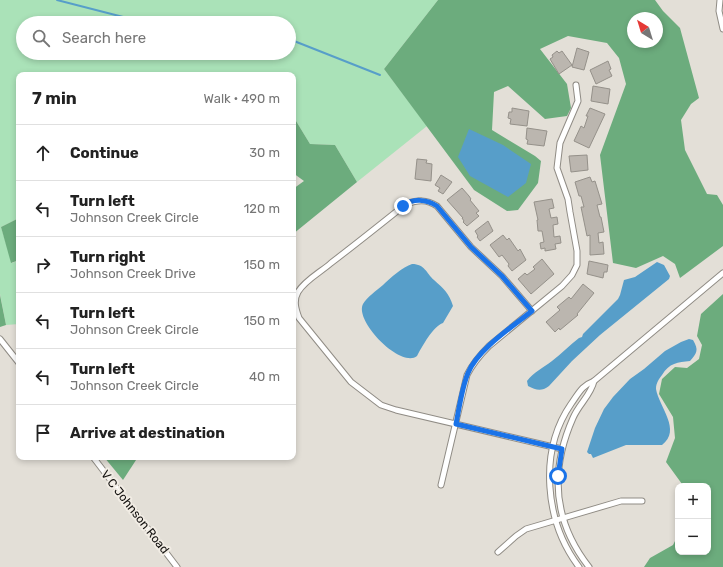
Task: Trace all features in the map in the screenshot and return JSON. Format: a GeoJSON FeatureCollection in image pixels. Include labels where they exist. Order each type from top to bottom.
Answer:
{"type":"FeatureCollection","features":[{"type":"Feature","properties":{"kind":"street"},"geometry":{"type":"LineString","coordinates":[[720,0],[718,11],[723,29]]}},
{"type":"Feature","properties":{"kind":"street"},"geometry":{"type":"LineString","coordinates":[[441,484],[467,375],[471,366],[478,356],[562,286],[572,275],[577,265],[577,251],[568,199],[557,168],[557,157],[560,142],[578,101],[576,84]]}},
{"type":"Feature","properties":{"kind":"street"},"geometry":{"type":"LineString","coordinates":[[423,194],[423,200]]}},
{"type":"Feature","properties":{"kind":"street"},"geometry":{"type":"LineString","coordinates":[[296,299],[298,292],[306,283],[406,204],[423,200],[431,202],[437,206],[471,247],[502,276],[532,311]]}},
{"type":"Feature","properties":{"kind":"street"},"geometry":{"type":"LineString","coordinates":[[579,567],[566,546],[556,520],[550,492],[550,467],[561,421],[585,385],[594,381],[723,273]]}},
{"type":"Feature","properties":{"kind":"street"},"geometry":{"type":"LineString","coordinates":[[296,311],[299,318],[351,382],[380,405],[562,449]]}},
{"type":"Feature","properties":{"kind":"street"},"geometry":{"type":"LineString","coordinates":[[0,339],[16,359]]}},
{"type":"Feature","properties":{"kind":"street"},"geometry":{"type":"LineString","coordinates":[[589,567],[572,543],[566,528],[558,491],[558,476],[562,449],[576,412],[592,388],[594,381]]}},
{"type":"Feature","properties":{"kind":"street","name":"V C Johnson Road"},"geometry":{"type":"LineString","coordinates":[[95,460],[177,567]]}},
{"type":"Feature","properties":{"kind":"street"},"geometry":{"type":"LineString","coordinates":[[498,552],[526,529],[621,501],[642,501]]}},
{"type":"Feature","properties":{"kind":"green space"},"geometry":{"type":"Polygon","coordinates":[[[0,0],[438,0],[384,69],[427,126],[357,182],[335,145],[310,144],[296,121],[296,72],[16,72],[16,220],[1,227],[12,263],[16,261],[16,324],[6,325],[0,294],[0,0]]]}},
{"type":"Feature","properties":{"kind":"green space"},"geometry":{"type":"Polygon","coordinates":[[[438,0],[655,0],[663,11],[680,28],[699,98],[691,104],[681,120],[685,150],[707,194],[717,195],[723,205],[723,246],[680,278],[675,264],[663,256],[636,268],[613,263],[600,155],[626,84],[619,58],[607,43],[568,36],[540,49],[567,84],[571,108],[567,116],[545,119],[508,86],[494,92],[492,130],[541,161],[538,183],[518,210],[507,211],[474,190],[384,69],[438,0]]]}},
{"type":"Feature","properties":{"kind":"green space"},"geometry":{"type":"Polygon","coordinates":[[[296,121],[310,144],[335,145],[357,182],[296,232],[296,187],[304,181],[296,175],[296,121]]]}},
{"type":"Feature","properties":{"kind":"green space"},"geometry":{"type":"Polygon","coordinates":[[[16,220],[16,261],[11,263],[1,227],[16,220]]]}},
{"type":"Feature","properties":{"kind":"green space"},"geometry":{"type":"Polygon","coordinates":[[[723,294],[723,567],[644,567],[650,558],[673,545],[675,541],[675,555],[711,555],[711,483],[681,483],[666,462],[675,438],[673,417],[659,394],[662,379],[675,367],[687,368],[699,359],[702,345],[697,336],[701,314],[723,294]]]}},
{"type":"Feature","properties":{"kind":"green space"},"geometry":{"type":"Polygon","coordinates":[[[0,295],[6,325],[0,327],[0,295]]]}},
{"type":"Feature","properties":{"kind":"green space"},"geometry":{"type":"Polygon","coordinates":[[[106,460],[136,460],[123,480],[106,460]]]}},
{"type":"Feature","properties":{"kind":"water"},"geometry":{"type":"Polygon","coordinates":[[[469,129],[503,145],[531,164],[526,183],[508,197],[470,176],[458,157],[469,129]]]}},
{"type":"Feature","properties":{"kind":"water"},"geometry":{"type":"Polygon","coordinates":[[[657,262],[664,265],[670,276],[669,279],[600,335],[572,361],[549,386],[538,390],[528,386],[527,381],[530,378],[582,337],[583,334],[618,299],[624,280],[635,277],[657,262]]]}},
{"type":"Feature","properties":{"kind":"water"},"geometry":{"type":"Polygon","coordinates":[[[412,264],[416,264],[425,269],[446,292],[453,306],[443,323],[435,328],[428,337],[417,356],[410,358],[401,356],[381,341],[365,321],[362,312],[363,304],[369,296],[397,273],[412,264]]]}},
{"type":"Feature","properties":{"kind":"water"},"geometry":{"type":"Polygon","coordinates":[[[689,339],[693,340],[697,349],[694,356],[690,361],[678,363],[668,368],[658,381],[656,389],[670,425],[668,439],[662,445],[626,445],[593,458],[591,454],[587,452],[595,428],[604,409],[613,397],[630,379],[665,351],[689,339]]]}},
{"type":"Feature","properties":{"kind":"building"},"geometry":{"type":"Polygon","coordinates":[[[577,48],[589,52],[584,70],[572,67],[577,48]]]}},
{"type":"Feature","properties":{"kind":"building"},"geometry":{"type":"Polygon","coordinates":[[[557,51],[559,53],[562,51],[572,65],[559,74],[550,59],[557,51]]]}},
{"type":"Feature","properties":{"kind":"building"},"geometry":{"type":"Polygon","coordinates":[[[608,61],[611,69],[609,70],[612,76],[596,84],[590,70],[608,61]]]}},
{"type":"Feature","properties":{"kind":"building"},"geometry":{"type":"Polygon","coordinates":[[[593,86],[610,89],[608,104],[591,101],[593,86]]]}},
{"type":"Feature","properties":{"kind":"building"},"geometry":{"type":"Polygon","coordinates":[[[512,108],[529,111],[527,126],[510,124],[511,119],[508,118],[509,112],[512,112],[512,108]]]}},
{"type":"Feature","properties":{"kind":"building"},"geometry":{"type":"Polygon","coordinates":[[[590,108],[605,114],[589,148],[574,141],[581,126],[584,128],[588,116],[586,116],[590,108]]]}},
{"type":"Feature","properties":{"kind":"building"},"geometry":{"type":"Polygon","coordinates":[[[527,128],[547,131],[544,146],[527,144],[527,128]]]}},
{"type":"Feature","properties":{"kind":"building"},"geometry":{"type":"Polygon","coordinates":[[[587,155],[588,170],[571,172],[569,156],[587,155]]]}},
{"type":"Feature","properties":{"kind":"building"},"geometry":{"type":"Polygon","coordinates":[[[417,159],[427,160],[426,163],[432,164],[431,181],[415,179],[417,159]]]}},
{"type":"Feature","properties":{"kind":"building"},"geometry":{"type":"Polygon","coordinates":[[[441,175],[452,182],[443,194],[438,191],[440,188],[435,185],[441,175]]]}},
{"type":"Feature","properties":{"kind":"building"},"geometry":{"type":"Polygon","coordinates":[[[590,177],[592,182],[595,181],[602,204],[597,205],[604,232],[598,233],[599,243],[603,242],[604,254],[590,255],[590,235],[587,236],[581,207],[584,207],[575,182],[590,177]]]}},
{"type":"Feature","properties":{"kind":"building"},"geometry":{"type":"Polygon","coordinates":[[[462,188],[479,211],[476,213],[479,216],[467,226],[463,222],[463,218],[447,200],[462,188]]]}},
{"type":"Feature","properties":{"kind":"building"},"geometry":{"type":"Polygon","coordinates":[[[552,199],[554,208],[549,209],[551,218],[557,217],[558,224],[553,225],[554,237],[560,236],[561,243],[555,244],[556,249],[545,251],[545,248],[541,249],[540,243],[544,242],[542,231],[538,231],[538,220],[534,202],[552,199]]]}},
{"type":"Feature","properties":{"kind":"building"},"geometry":{"type":"Polygon","coordinates":[[[488,221],[493,231],[480,241],[475,231],[488,221]]]}},
{"type":"Feature","properties":{"kind":"building"},"geometry":{"type":"Polygon","coordinates":[[[503,235],[507,240],[509,238],[518,251],[520,249],[526,260],[512,271],[502,255],[499,257],[490,245],[503,235]]]}},
{"type":"Feature","properties":{"kind":"building"},"geometry":{"type":"Polygon","coordinates":[[[542,259],[554,274],[531,294],[518,279],[525,273],[527,275],[535,269],[533,267],[542,259]]]}},
{"type":"Feature","properties":{"kind":"building"},"geometry":{"type":"Polygon","coordinates":[[[589,261],[608,265],[607,272],[604,272],[603,278],[587,274],[589,261]]]}},
{"type":"Feature","properties":{"kind":"building"},"geometry":{"type":"Polygon","coordinates":[[[583,284],[594,293],[577,314],[578,315],[560,330],[559,328],[555,332],[546,322],[560,310],[557,307],[569,297],[571,299],[583,284]]]}},
{"type":"Feature","properties":{"kind":"waterway"},"geometry":{"type":"LineString","coordinates":[[57,0],[119,16]]}},
{"type":"Feature","properties":{"kind":"waterway"},"geometry":{"type":"LineString","coordinates":[[296,42],[380,75]]}},
{"type":"Feature","properties":{"kind":"route"},"geometry":{"type":"LineString","coordinates":[[403,206],[415,201],[423,200],[431,202],[437,206],[471,247],[502,276],[532,311],[489,346],[478,356],[471,366],[467,375],[456,424],[562,449],[558,476]]}}]}
